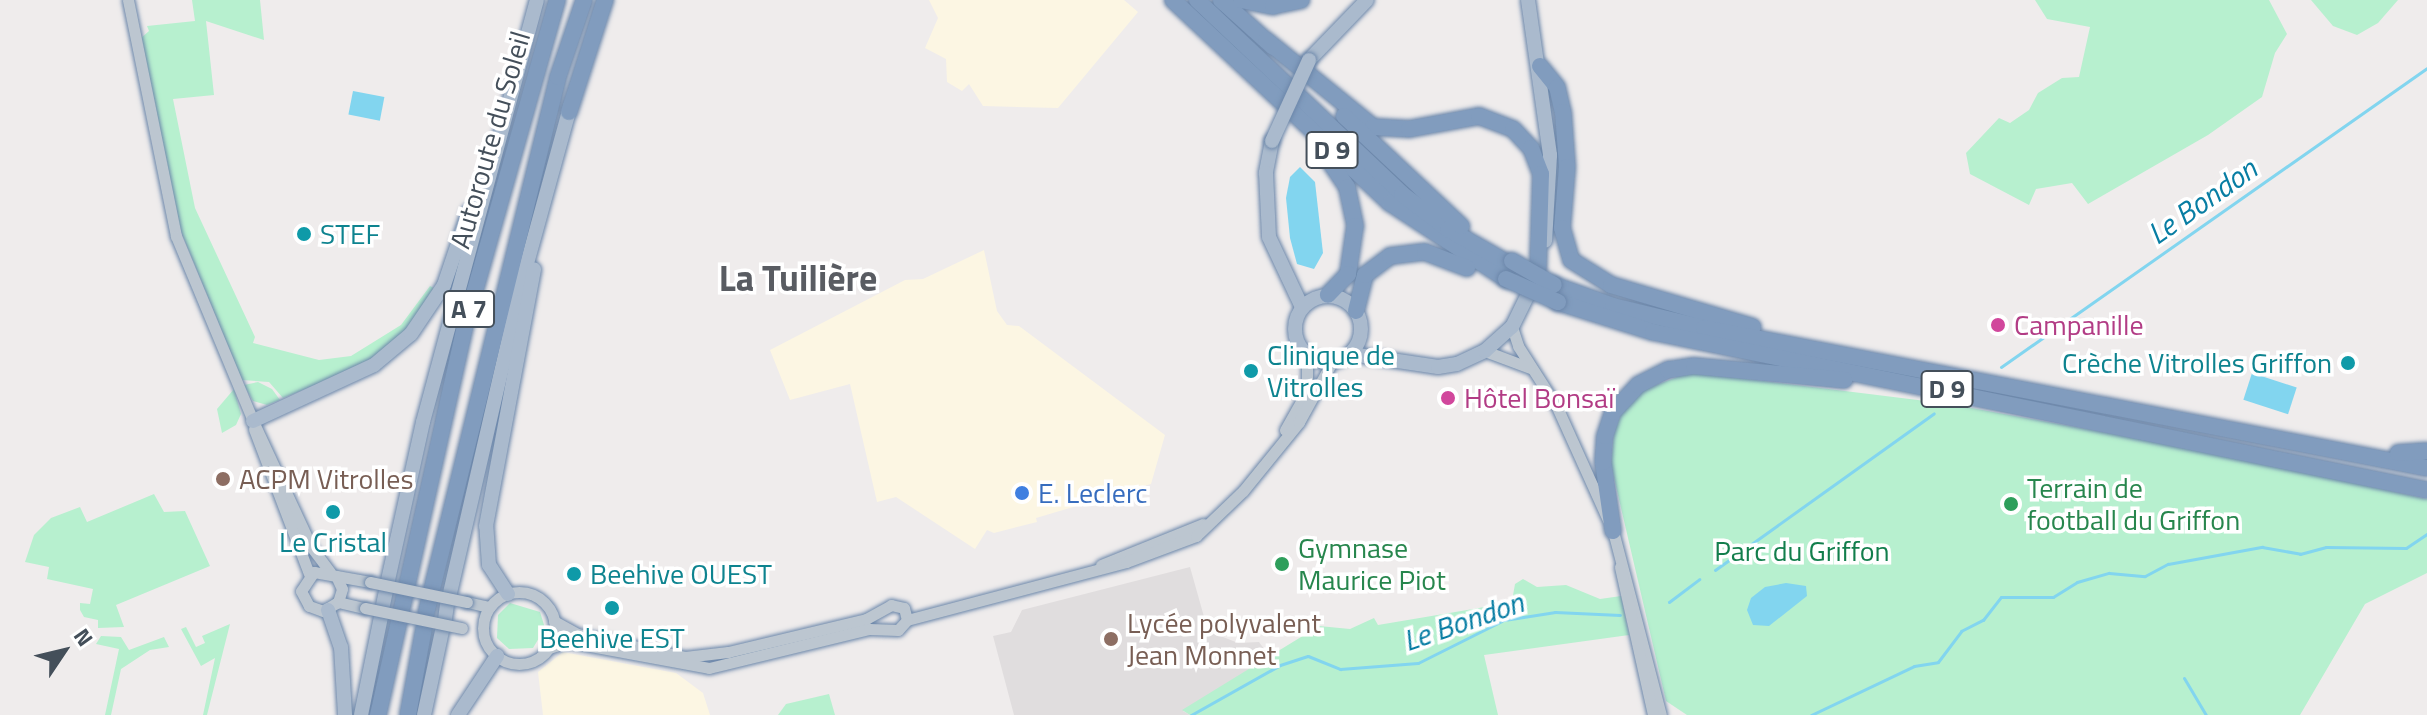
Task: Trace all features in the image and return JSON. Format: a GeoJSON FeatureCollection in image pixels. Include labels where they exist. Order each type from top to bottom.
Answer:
{"type":"FeatureCollection","features":[{"type":"Feature","properties":{"kind":"highway","name":"Autoroute du Soleil"},"geometry":{"type":"LineString","coordinates":[[378,715],[466,322],[557,0]]}},
{"type":"Feature","properties":{"kind":"highway","name":"Autoroute du Soleil"},"geometry":{"type":"LineString","coordinates":[[408,715],[428,608],[558,77],[584,0]]}},
{"type":"Feature","properties":{"kind":"highway"},"geometry":{"type":"LineString","coordinates":[[569,112],[603,0]]}},
{"type":"Feature","properties":{"kind":"highway"},"geometry":{"type":"LineString","coordinates":[[1171,0],[1321,150],[1347,187],[1354,213],[1354,250],[1348,274],[1328,295]]}},
{"type":"Feature","properties":{"kind":"highway","name":"D 9"},"geometry":{"type":"LineString","coordinates":[[1171,0],[1390,203],[1434,237],[1636,333],[1705,342],[2188,439],[2427,482]]}},
{"type":"Feature","properties":{"kind":"highway","name":"D 9"},"geometry":{"type":"LineString","coordinates":[[1197,0],[1402,194],[1508,273]]}},
{"type":"Feature","properties":{"kind":"highway","name":"D 9"},"geometry":{"type":"LineString","coordinates":[[1221,0],[1508,273]]}},
{"type":"Feature","properties":{"kind":"highway"},"geometry":{"type":"LineString","coordinates":[[1241,0],[1273,6],[1301,0]]}},
{"type":"Feature","properties":{"kind":"highway"},"geometry":{"type":"LineString","coordinates":[[1266,40],[1373,127],[1409,129],[1479,116],[1513,129],[1531,148],[1541,174],[1538,269]]}},
{"type":"Feature","properties":{"kind":"highway"},"geometry":{"type":"LineString","coordinates":[[1540,66],[1557,87],[1563,112],[1563,242],[1579,268],[1611,285],[1718,318],[1991,383]]}},
{"type":"Feature","properties":{"kind":"highway"},"geometry":{"type":"LineString","coordinates":[[1356,311],[1365,275],[1399,253],[1433,254],[1508,273],[1557,296]]}},
{"type":"Feature","properties":{"kind":"highway","name":"D 9"},"geometry":{"type":"LineString","coordinates":[[1557,296],[2427,468]]}},
{"type":"Feature","properties":{"kind":"highway"},"geometry":{"type":"LineString","coordinates":[[1613,531],[1603,462],[1609,420],[1626,395],[1668,370],[1713,366],[1788,371],[2126,425]]}},
{"type":"Feature","properties":{"kind":"highway"},"geometry":{"type":"LineString","coordinates":[[2185,421],[2411,456],[2427,451]]}},
{"type":"Feature","properties":{"kind":"highway"},"geometry":{"type":"LineString","coordinates":[[2188,439],[2427,490]]}},
{"type":"Feature","properties":{"kind":"main road"},"geometry":{"type":"LineString","coordinates":[[253,421],[374,365],[428,313],[453,261],[537,0]]}},
{"type":"Feature","properties":{"kind":"main road"},"geometry":{"type":"LineString","coordinates":[[1302,307],[1269,237],[1266,173],[1272,141],[1309,60],[1367,0]]}},
{"type":"Feature","properties":{"kind":"main road"},"geometry":{"type":"LineString","coordinates":[[1519,0],[1535,39]]}},
{"type":"Feature","properties":{"kind":"main road"},"geometry":{"type":"LineString","coordinates":[[1351,354],[1361,329],[1356,311],[1328,295],[1302,307],[1294,327],[1307,356],[1332,362],[1351,354],[1438,367],[1485,351],[1512,327],[1538,269],[1551,193],[1540,66],[1528,0]]}},
{"type":"Feature","properties":{"kind":"main road"},"geometry":{"type":"LineString","coordinates":[[361,715],[423,422],[513,77]]}},
{"type":"Feature","properties":{"kind":"main road"},"geometry":{"type":"LineString","coordinates":[[424,715],[516,304],[569,112]]}},
{"type":"Feature","properties":{"kind":"main road"},"geometry":{"type":"LineString","coordinates":[[508,594],[489,565],[486,526],[559,152]]}},
{"type":"Feature","properties":{"kind":"main road"},"geometry":{"type":"LineString","coordinates":[[333,606],[341,647],[345,715]]}},
{"type":"Feature","properties":{"kind":"main road"},"geometry":{"type":"LineString","coordinates":[[458,715],[497,656]]}},
{"type":"Feature","properties":{"kind":"street"},"geometry":{"type":"LineString","coordinates":[[128,0],[174,228],[253,421],[309,574]]}},
{"type":"Feature","properties":{"kind":"street"},"geometry":{"type":"LineString","coordinates":[[1512,327],[1557,407],[1613,531],[1661,715]]}},
{"type":"Feature","properties":{"kind":"street"},"geometry":{"type":"LineString","coordinates":[[1485,351],[1534,371]]}},
{"type":"Feature","properties":{"kind":"street"},"geometry":{"type":"LineString","coordinates":[[1264,465],[1307,391],[1307,356]]}},
{"type":"Feature","properties":{"kind":"street"},"geometry":{"type":"LineString","coordinates":[[907,620],[900,606],[884,609],[866,619],[728,652],[685,657],[569,632],[554,621],[539,598],[508,594],[489,607],[483,631],[497,656],[525,663],[549,648],[576,643],[709,668],[869,629],[901,629],[907,620],[1094,568],[1224,512],[1306,413],[1332,362]]}},
{"type":"Feature","properties":{"kind":"street"},"geometry":{"type":"LineString","coordinates":[[253,421],[312,548],[342,589],[333,606]]}},
{"type":"Feature","properties":{"kind":"street"},"geometry":{"type":"LineString","coordinates":[[309,574],[333,574],[489,607]]}},
{"type":"Feature","properties":{"kind":"street"},"geometry":{"type":"LineString","coordinates":[[309,574],[302,585],[305,602],[314,609],[333,606],[365,608],[483,631]]}},
{"type":"Feature","properties":{"kind":"street"},"geometry":{"type":"LineString","coordinates":[[884,609],[882,620],[889,630]]}},
{"type":"Feature","properties":{"kind":"street"},"geometry":{"type":"LineString","coordinates":[[549,648],[554,621]]}},
{"type":"Feature","properties":{"kind":"street"},"geometry":{"type":"LineString","coordinates":[[1637,626],[1653,715]]}},
{"type":"Feature","properties":{"kind":"shaded area"},"geometry":{"type":"Polygon","coordinates":[[[929,0],[1124,0],[1138,12],[1058,108],[983,106],[969,84],[962,91],[947,82],[946,59],[925,48],[938,18],[929,0]]]}},
{"type":"Feature","properties":{"kind":"shaded area"},"geometry":{"type":"Polygon","coordinates":[[[984,250],[997,311],[1007,325],[1019,326],[1165,435],[1151,484],[1036,518],[1037,522],[994,533],[987,530],[975,549],[896,497],[877,502],[850,384],[790,400],[770,350],[905,280],[923,279],[984,250]]]}},
{"type":"Feature","properties":{"kind":"shaded area","name":"Lycée polyvalent Jean Monnet"},"geometry":{"type":"Polygon","coordinates":[[[1190,567],[1208,631],[1238,643],[1259,642],[1270,657],[1183,711],[1190,715],[1014,715],[993,636],[1011,632],[1022,610],[1190,567]]]}},
{"type":"Feature","properties":{"kind":"shaded area"},"geometry":{"type":"Polygon","coordinates":[[[563,652],[676,673],[703,693],[710,715],[543,715],[538,672],[563,652]]]}},
{"type":"Feature","properties":{"kind":"green space"},"geometry":{"type":"Polygon","coordinates":[[[192,0],[260,0],[264,40],[206,21],[214,95],[173,99],[195,208],[255,337],[253,343],[319,360],[351,356],[401,325],[430,286],[436,289],[393,345],[355,369],[283,398],[269,382],[242,380],[180,229],[140,39],[149,31],[147,26],[195,21],[192,0]]]}},
{"type":"Feature","properties":{"kind":"green space"},"geometry":{"type":"Polygon","coordinates":[[[2035,0],[2269,0],[2287,34],[2275,53],[2262,97],[2208,135],[2088,204],[2072,183],[2036,189],[2029,205],[1970,174],[1966,153],[1999,118],[2010,123],[2029,110],[2038,93],[2062,78],[2079,77],[2090,27],[2047,19],[2035,0]]]}},
{"type":"Feature","properties":{"kind":"green space"},"geometry":{"type":"Polygon","coordinates":[[[2311,0],[2398,0],[2378,23],[2357,35],[2333,26],[2311,0]]]}},
{"type":"Feature","properties":{"kind":"green space","name":"Parc du Griffon"},"geometry":{"type":"Polygon","coordinates":[[[1690,372],[1950,404],[2227,455],[2427,499],[2427,573],[2365,604],[2300,715],[1687,715],[1666,701],[1611,465],[1614,432],[1623,410],[1643,390],[1690,372]]]}},
{"type":"Feature","properties":{"kind":"green space"},"geometry":{"type":"Polygon","coordinates":[[[258,382],[272,389],[280,400],[267,405],[253,401],[244,385],[258,382]]]}},
{"type":"Feature","properties":{"kind":"green space"},"geometry":{"type":"Polygon","coordinates":[[[234,389],[241,414],[236,425],[222,433],[217,409],[234,389]]]}},
{"type":"Feature","properties":{"kind":"green space"},"geometry":{"type":"Polygon","coordinates":[[[154,494],[164,512],[185,511],[210,566],[116,605],[124,627],[98,628],[98,620],[84,617],[80,610],[80,603],[90,604],[93,589],[47,579],[49,567],[25,562],[34,535],[51,518],[80,507],[87,522],[154,494]]]}},
{"type":"Feature","properties":{"kind":"green space"},"geometry":{"type":"Polygon","coordinates":[[[1523,579],[1537,587],[1566,585],[1600,599],[1621,596],[1629,635],[1484,655],[1498,715],[1190,715],[1182,710],[1319,626],[1350,629],[1374,618],[1378,625],[1512,601],[1515,584],[1523,579]]]}},
{"type":"Feature","properties":{"kind":"green space"},"geometry":{"type":"Polygon","coordinates":[[[510,603],[540,612],[545,628],[533,648],[509,649],[497,638],[498,615],[510,603]]]}},
{"type":"Feature","properties":{"kind":"green space"},"geometry":{"type":"Polygon","coordinates":[[[230,624],[207,715],[203,715],[215,658],[201,666],[181,629],[186,627],[196,647],[205,643],[202,636],[230,624]]]}},
{"type":"Feature","properties":{"kind":"green space"},"geometry":{"type":"Polygon","coordinates":[[[101,636],[121,637],[129,650],[164,637],[169,647],[150,650],[121,669],[111,715],[105,715],[119,649],[96,644],[101,636]]]}},
{"type":"Feature","properties":{"kind":"green space"},"geometry":{"type":"Polygon","coordinates":[[[829,694],[835,715],[778,715],[786,704],[829,694]]]}},
{"type":"Feature","properties":{"kind":"water"},"geometry":{"type":"Polygon","coordinates":[[[353,91],[384,97],[380,121],[348,115],[353,91]]]}},
{"type":"Feature","properties":{"kind":"water"},"geometry":{"type":"Polygon","coordinates":[[[1300,167],[1315,182],[1323,253],[1314,269],[1297,264],[1290,238],[1286,198],[1290,177],[1300,167]]]}},
{"type":"Feature","properties":{"kind":"water"},"geometry":{"type":"Polygon","coordinates":[[[2252,373],[2297,388],[2288,414],[2243,400],[2252,373]]]}},
{"type":"Feature","properties":{"kind":"water"},"geometry":{"type":"Polygon","coordinates":[[[1786,583],[1806,586],[1807,596],[1769,626],[1753,625],[1747,610],[1751,598],[1765,587],[1786,583]]]}},
{"type":"Feature","properties":{"kind":"waterway","name":"Le Bondon"},"geometry":{"type":"LineString","coordinates":[[2001,367],[2427,68]]}},
{"type":"Feature","properties":{"kind":"waterway","name":"Le Bondon"},"geometry":{"type":"LineString","coordinates":[[1715,570],[1934,413]]}},
{"type":"Feature","properties":{"kind":"waterway"},"geometry":{"type":"LineString","coordinates":[[1811,715],[1914,666],[1938,662],[1961,631],[1983,620],[2001,597],[2053,597],[2077,582],[2109,573],[2145,576],[2168,564],[2262,547],[2300,554],[2326,547],[2406,548],[2427,534]]}},
{"type":"Feature","properties":{"kind":"waterway","name":"Le Bondon"},"geometry":{"type":"LineString","coordinates":[[1669,602],[1699,579]]}},
{"type":"Feature","properties":{"kind":"waterway","name":"Le Bondon"},"geometry":{"type":"LineString","coordinates":[[1191,715],[1280,665],[1308,656],[1340,669],[1418,663],[1504,620],[1555,612],[1620,615]]}},
{"type":"Feature","properties":{"kind":"waterway"},"geometry":{"type":"LineString","coordinates":[[2184,678],[2206,715]]}},
{"type":"Feature","properties":{"kind":"place","name":"STEF"},"geometry":{"type":"Point","coordinates":[304,234]}},
{"type":"Feature","properties":{"kind":"place","name":"Campanille"},"geometry":{"type":"Point","coordinates":[1998,325]}},
{"type":"Feature","properties":{"kind":"place","name":"Crèche Vitrolles Griffon"},"geometry":{"type":"Point","coordinates":[2348,363]}},
{"type":"Feature","properties":{"kind":"place","name":"Clinique de Vitrolles"},"geometry":{"type":"Point","coordinates":[1251,371]}},
{"type":"Feature","properties":{"kind":"place","name":"Hôtel Bonsaï"},"geometry":{"type":"Point","coordinates":[1448,398]}},
{"type":"Feature","properties":{"kind":"place","name":"ACPM Vitrolles"},"geometry":{"type":"Point","coordinates":[223,479]}},
{"type":"Feature","properties":{"kind":"place","name":"E. Leclerc"},"geometry":{"type":"Point","coordinates":[1022,493]}},
{"type":"Feature","properties":{"kind":"place","name":"Terrain de football du Griffon"},"geometry":{"type":"Point","coordinates":[2011,504]}},
{"type":"Feature","properties":{"kind":"place","name":"Le Cristal"},"geometry":{"type":"Point","coordinates":[333,512]}},
{"type":"Feature","properties":{"kind":"place","name":"Gymnase Maurice Piot"},"geometry":{"type":"Point","coordinates":[1282,564]}},
{"type":"Feature","properties":{"kind":"place","name":"Beehive OUEST"},"geometry":{"type":"Point","coordinates":[574,574]}},
{"type":"Feature","properties":{"kind":"place","name":"Beehive EST"},"geometry":{"type":"Point","coordinates":[612,608]}},
{"type":"Feature","properties":{"kind":"place","name":"Lycée polyvalent Jean Monnet"},"geometry":{"type":"Point","coordinates":[1111,639]}},
{"type":"Feature","properties":{"kind":"district","name":"La Tuilière"},"geometry":{"type":"Point","coordinates":[798,278]}}]}
